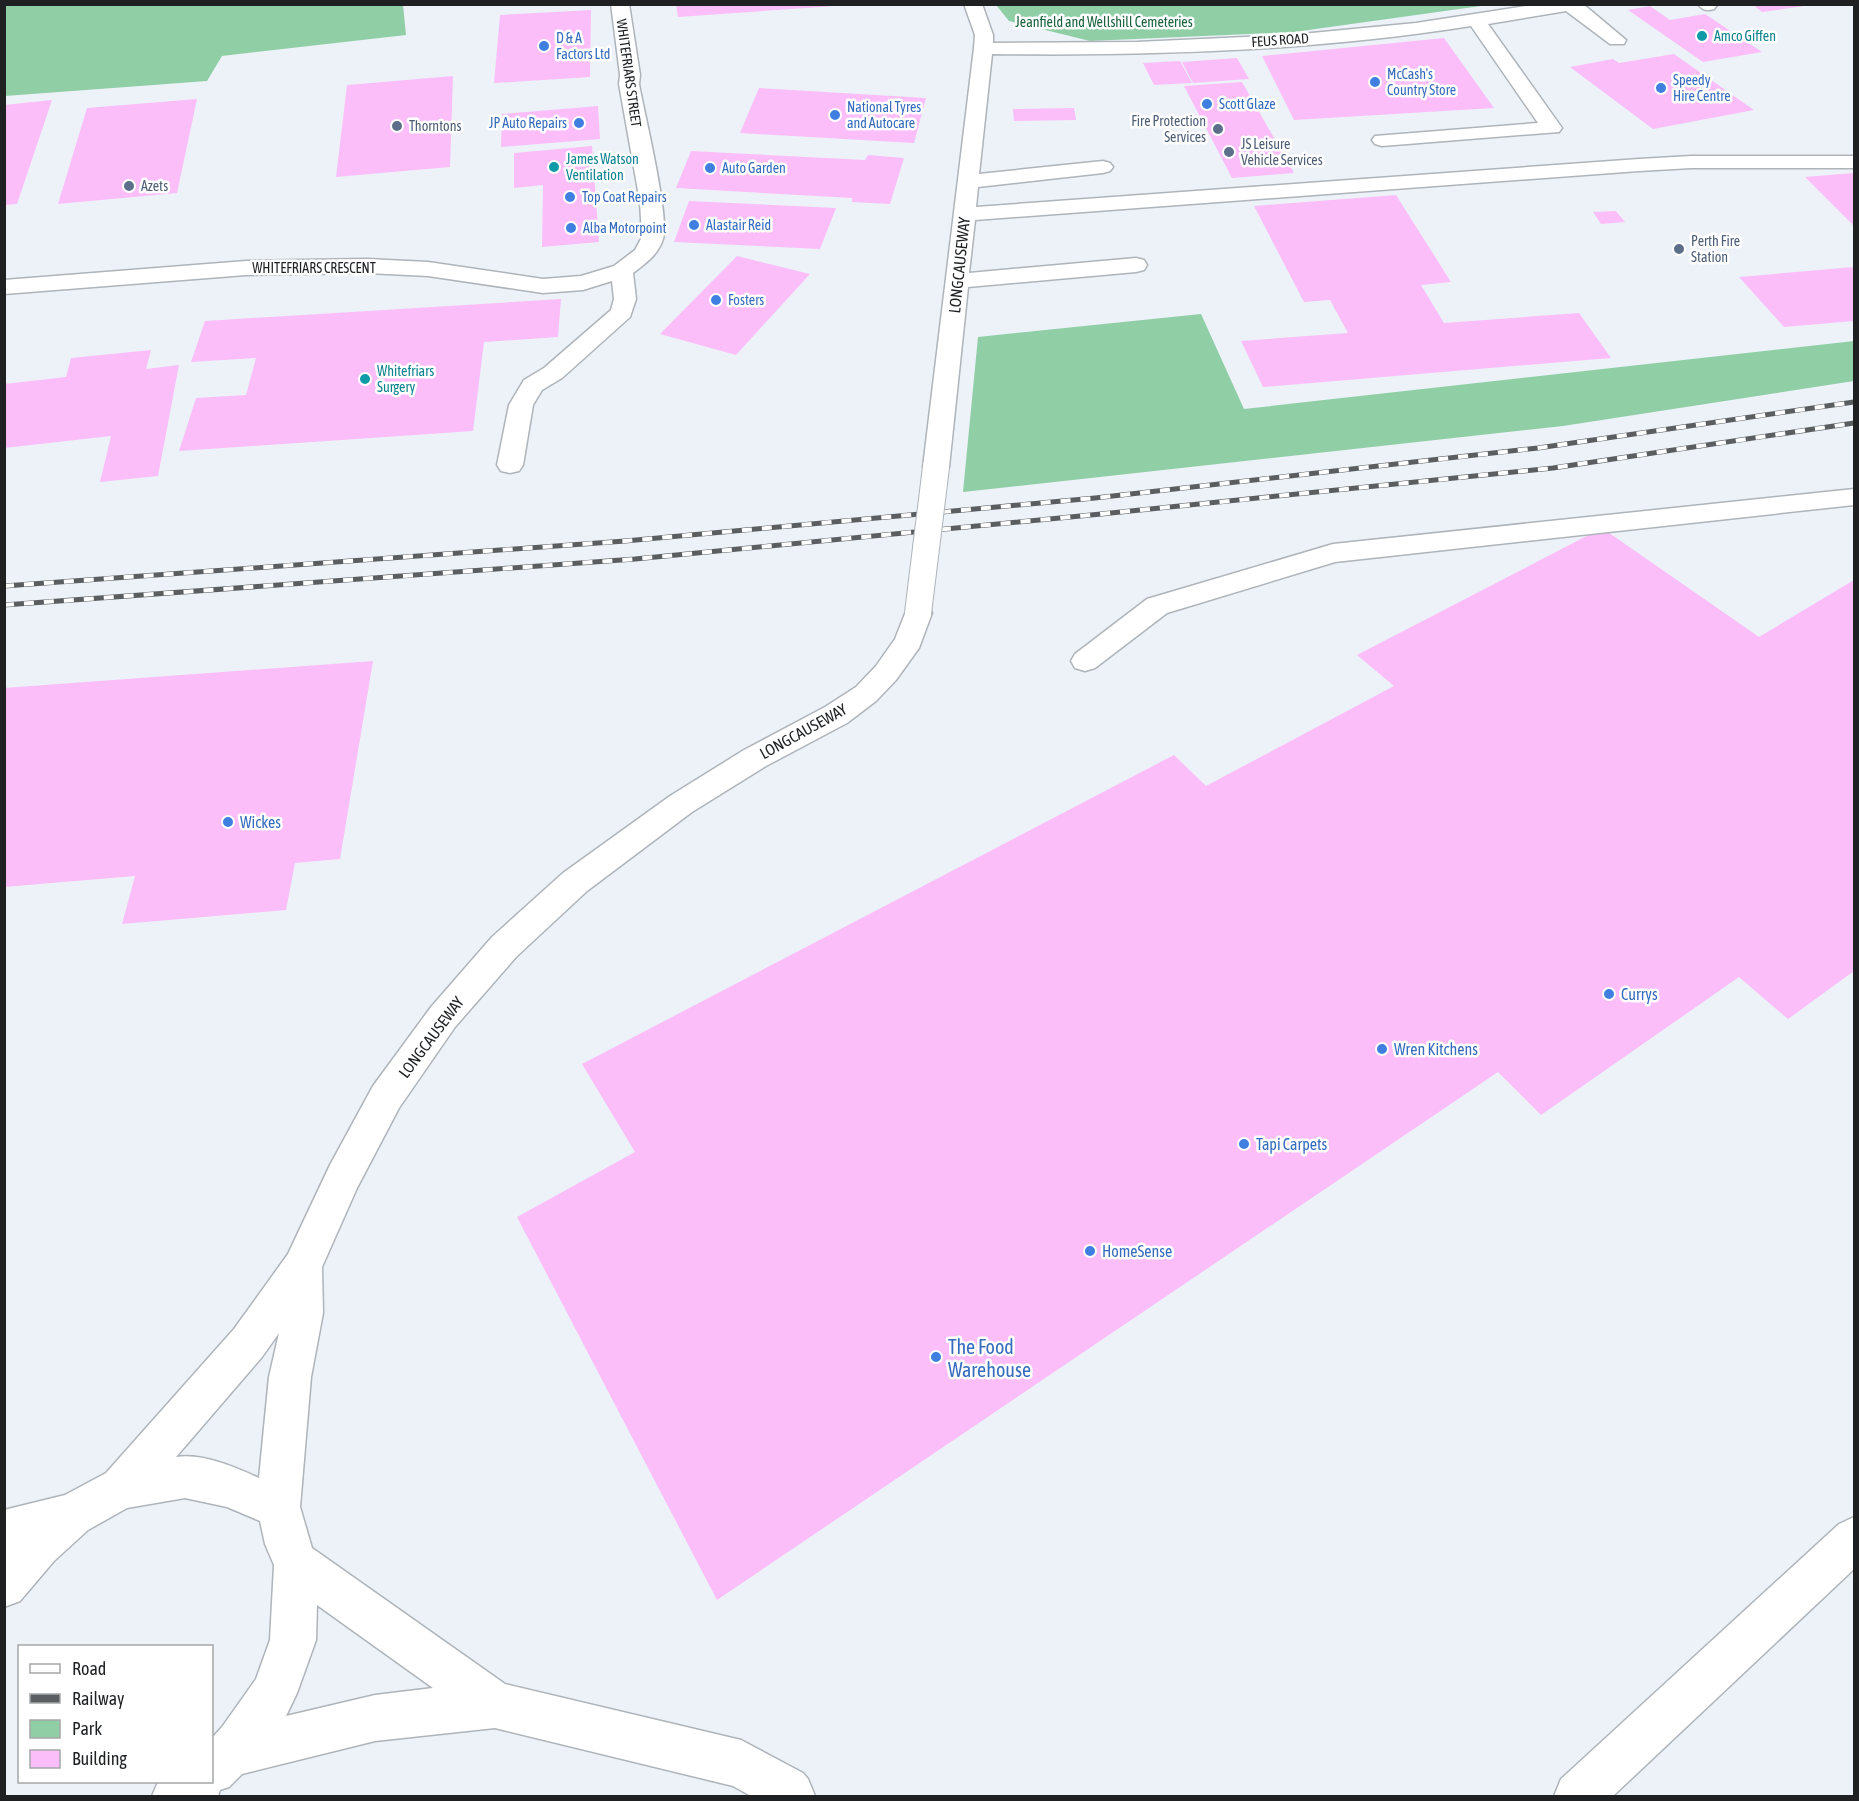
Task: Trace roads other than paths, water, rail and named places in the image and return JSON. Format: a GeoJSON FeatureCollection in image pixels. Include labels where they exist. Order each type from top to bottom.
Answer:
{"type":"FeatureCollection","features":[{"type":"Feature","properties":{"kind":"street","name":"WHITEFRIARS STREET"},"geometry":{"type":"LineString","coordinates":[[620,4],[629,84],[651,202],[652,237],[644,254],[622,271]]}},
{"type":"Feature","properties":{"kind":"street","name":"LONGCAUSEWAY"},"geometry":{"type":"LineString","coordinates":[[4,1585],[38,1545],[73,1515],[121,1488],[248,1343],[302,1267],[343,1176],[386,1097],[443,1017],[504,947],[575,882],[681,804],[755,758],[836,716],[866,694],[886,673],[909,641],[918,614],[983,48],[984,35],[973,4]]}},
{"type":"Feature","properties":{"kind":"street"},"geometry":{"type":"LineString","coordinates":[[1572,5],[1617,40]]}},
{"type":"Feature","properties":{"kind":"street","name":"FEUS ROAD"},"geometry":{"type":"LineString","coordinates":[[983,48],[1070,50],[1265,41],[1394,31],[1572,5]]}},
{"type":"Feature","properties":{"kind":"street"},"geometry":{"type":"LineString","coordinates":[[1382,140],[1552,128],[1475,19]]}},
{"type":"Feature","properties":{"kind":"street"},"geometry":{"type":"LineString","coordinates":[[964,214],[1639,165],[1691,162],[1854,162]]}},
{"type":"Feature","properties":{"kind":"street"},"geometry":{"type":"LineString","coordinates":[[968,182],[1103,167]]}},
{"type":"Feature","properties":{"kind":"street"},"geometry":{"type":"LineString","coordinates":[[957,281],[1136,265]]}},
{"type":"Feature","properties":{"kind":"street","name":"WHITEFRIARS CRESCENT"},"geometry":{"type":"LineString","coordinates":[[4,287],[246,268],[304,278],[428,269],[543,286],[584,283],[622,271]]}},
{"type":"Feature","properties":{"kind":"street"},"geometry":{"type":"LineString","coordinates":[[510,465],[521,405],[533,385],[553,373],[622,312],[625,299],[622,271]]}},
{"type":"Feature","properties":{"kind":"street"},"geometry":{"type":"LineString","coordinates":[[1085,661],[1157,606],[1333,553],[1854,497]]}},
{"type":"Feature","properties":{"kind":"street","name":"LONGCAUSEWAY"},"geometry":{"type":"LineString","coordinates":[[214,1768],[274,1693],[293,1640],[296,1564],[287,1544],[278,1507],[290,1377],[303,1313],[302,1267]]}},
{"type":"Feature","properties":{"kind":"street","name":"LONGCAUSEWAY"},"geometry":{"type":"LineString","coordinates":[[121,1488],[184,1477],[228,1486],[278,1507]]}},
{"type":"Feature","properties":{"kind":"street"},"geometry":{"type":"LineString","coordinates":[[4,1532],[73,1515]]}},
{"type":"Feature","properties":{"kind":"street"},"geometry":{"type":"LineString","coordinates":[[1578,1797],[1854,1539]]}},
{"type":"Feature","properties":{"kind":"street"},"geometry":{"type":"LineString","coordinates":[[296,1564],[495,1705]]}},
{"type":"Feature","properties":{"kind":"street"},"geometry":{"type":"LineString","coordinates":[[214,1768],[375,1718],[495,1705],[741,1764],[786,1790],[791,1797]]}},
{"type":"Feature","properties":{"kind":"street","name":"LONGCAUSEWAY"},"geometry":{"type":"LineString","coordinates":[[176,1797],[194,1783]]}},
{"type":"Feature","properties":{"kind":"railway"},"geometry":{"type":"LineString","coordinates":[[4,586],[625,541],[1095,498],[1538,448],[1854,402]]}},
{"type":"Feature","properties":{"kind":"railway"},"geometry":{"type":"LineString","coordinates":[[4,605],[635,559],[1101,514],[1553,468],[1854,423]]}},
{"type":"Feature","properties":{"kind":"place","name":"Amco Giffen"},"geometry":{"type":"Point","coordinates":[1702,36]}},
{"type":"Feature","properties":{"kind":"place","name":"D & A Factors Ltd"},"geometry":{"type":"Point","coordinates":[544,46]}},
{"type":"Feature","properties":{"kind":"place","name":"McCash's Country Store"},"geometry":{"type":"Point","coordinates":[1375,82]}},
{"type":"Feature","properties":{"kind":"place","name":"Speedy Hire Centre"},"geometry":{"type":"Point","coordinates":[1661,88]}},
{"type":"Feature","properties":{"kind":"place","name":"Scott Glaze"},"geometry":{"type":"Point","coordinates":[1207,104]}},
{"type":"Feature","properties":{"kind":"place","name":"National Tyres and Autocare"},"geometry":{"type":"Point","coordinates":[835,115]}},
{"type":"Feature","properties":{"kind":"place","name":"JP Auto Repairs"},"geometry":{"type":"Point","coordinates":[579,123]}},
{"type":"Feature","properties":{"kind":"place","name":"Thorntons"},"geometry":{"type":"Point","coordinates":[397,126]}},
{"type":"Feature","properties":{"kind":"place","name":"Fire Protection Services"},"geometry":{"type":"Point","coordinates":[1218,129]}},
{"type":"Feature","properties":{"kind":"place","name":"JS Leisure Vehicle Services"},"geometry":{"type":"Point","coordinates":[1229,152]}},
{"type":"Feature","properties":{"kind":"place","name":"James Watson Ventilation"},"geometry":{"type":"Point","coordinates":[554,167]}},
{"type":"Feature","properties":{"kind":"place","name":"Auto Garden"},"geometry":{"type":"Point","coordinates":[710,168]}},
{"type":"Feature","properties":{"kind":"place","name":"Azets"},"geometry":{"type":"Point","coordinates":[129,186]}},
{"type":"Feature","properties":{"kind":"place","name":"Top Coat Repairs"},"geometry":{"type":"Point","coordinates":[570,197]}},
{"type":"Feature","properties":{"kind":"place","name":"Alastair Reid"},"geometry":{"type":"Point","coordinates":[694,225]}},
{"type":"Feature","properties":{"kind":"place","name":"Alba Motorpoint"},"geometry":{"type":"Point","coordinates":[571,228]}},
{"type":"Feature","properties":{"kind":"place","name":"Perth Fire Station"},"geometry":{"type":"Point","coordinates":[1679,249]}},
{"type":"Feature","properties":{"kind":"place","name":"Fosters"},"geometry":{"type":"Point","coordinates":[716,300]}},
{"type":"Feature","properties":{"kind":"place","name":"Whitefriars Surgery"},"geometry":{"type":"Point","coordinates":[365,379]}},
{"type":"Feature","properties":{"kind":"place","name":"Wickes"},"geometry":{"type":"Point","coordinates":[228,822]}},
{"type":"Feature","properties":{"kind":"place","name":"Currys"},"geometry":{"type":"Point","coordinates":[1609,994]}},
{"type":"Feature","properties":{"kind":"place","name":"Wren Kitchens"},"geometry":{"type":"Point","coordinates":[1382,1049]}},
{"type":"Feature","properties":{"kind":"place","name":"Tapi Carpets"},"geometry":{"type":"Point","coordinates":[1244,1144]}},
{"type":"Feature","properties":{"kind":"place","name":"HomeSense"},"geometry":{"type":"Point","coordinates":[1090,1251]}},
{"type":"Feature","properties":{"kind":"place","name":"The Food Warehouse"},"geometry":{"type":"Point","coordinates":[936,1357]}},
{"type":"Feature","properties":{"kind":"park label","name":"Jeanfield and Wellshill Cemeteries"},"geometry":{"type":"Point","coordinates":[1104,22]}}]}
